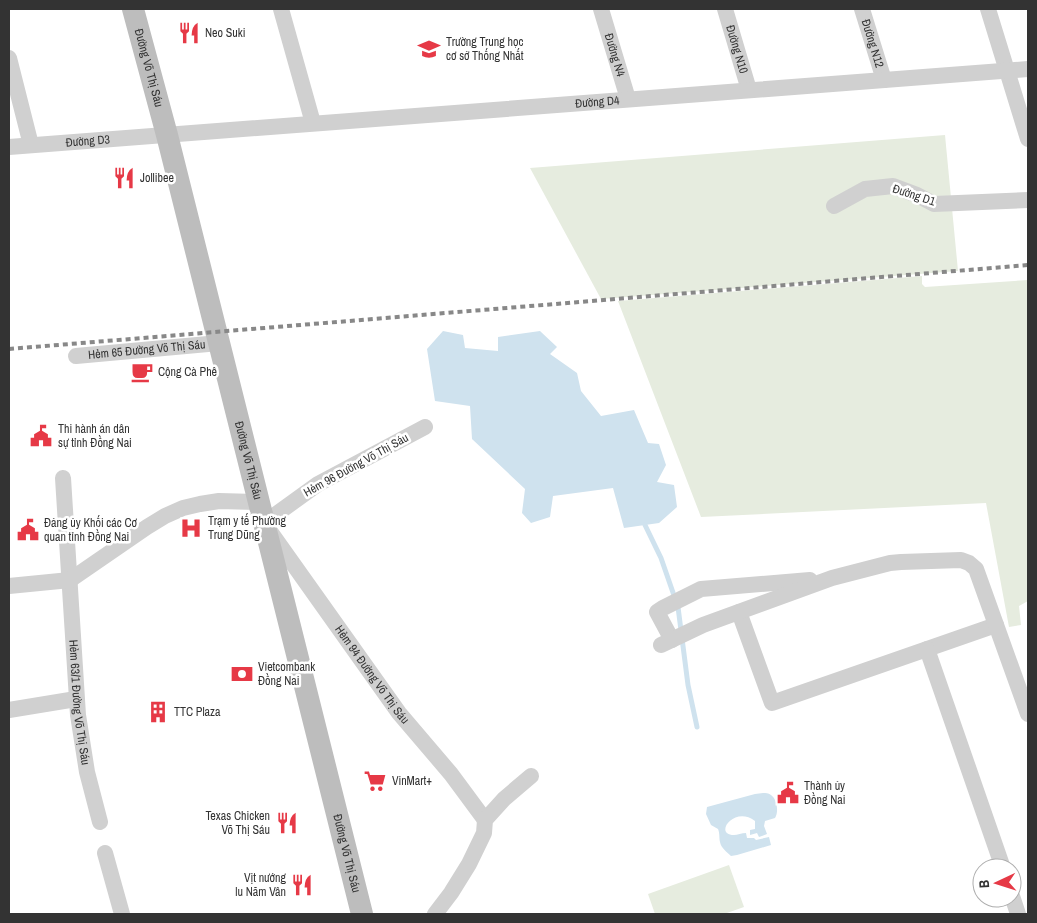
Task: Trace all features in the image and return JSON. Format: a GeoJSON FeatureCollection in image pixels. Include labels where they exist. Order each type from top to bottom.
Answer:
{"type":"FeatureCollection","features":[{"type":"Feature","properties":{"kind":"main road","name":"Đường Võ Thị Sáu"},"geometry":{"type":"LineString","coordinates":[[133,9],[167,135],[362,914]]}},
{"type":"Feature","properties":{"kind":"street"},"geometry":{"type":"LineString","coordinates":[[281,9],[313,123]]}},
{"type":"Feature","properties":{"kind":"street","name":"Đường N4"},"geometry":{"type":"LineString","coordinates":[[601,9],[628,99]]}},
{"type":"Feature","properties":{"kind":"street","name":"Đường N10"},"geometry":{"type":"LineString","coordinates":[[725,9],[749,90]]}},
{"type":"Feature","properties":{"kind":"street","name":"Đường N12"},"geometry":{"type":"LineString","coordinates":[[862,9],[884,80]]}},
{"type":"Feature","properties":{"kind":"street"},"geometry":{"type":"LineString","coordinates":[[988,9],[1028,139]]}},
{"type":"Feature","properties":{"kind":"street"},"geometry":{"type":"LineString","coordinates":[[9,58],[31,145]]}},
{"type":"Feature","properties":{"kind":"street","name":"Đường D4"},"geometry":{"type":"LineString","coordinates":[[167,135],[1028,69]]}},
{"type":"Feature","properties":{"kind":"street","name":"Đường D3"},"geometry":{"type":"LineString","coordinates":[[9,147],[167,135]]}},
{"type":"Feature","properties":{"kind":"street","name":"Đường D1"},"geometry":{"type":"LineString","coordinates":[[834,206],[865,189],[893,186],[934,204],[1028,200]]}},
{"type":"Feature","properties":{"kind":"street","name":"Hẻm 65 Đường Võ Thị Sáu"},"geometry":{"type":"LineString","coordinates":[[76,356],[219,343]]}},
{"type":"Feature","properties":{"kind":"street","name":"Hẻm 96 Đường Võ Thị Sáu"},"geometry":{"type":"LineString","coordinates":[[262,513],[425,427]]}},
{"type":"Feature","properties":{"kind":"street","name":"Hẻm 63/1 Đường Võ Thị Sáu"},"geometry":{"type":"LineString","coordinates":[[63,478],[76,699],[87,772],[100,822]]}},
{"type":"Feature","properties":{"kind":"street"},"geometry":{"type":"LineString","coordinates":[[9,586],[70,580],[165,516],[183,508],[219,500],[262,513]]}},
{"type":"Feature","properties":{"kind":"street","name":"Hẻm 94 Đường Võ Thị Sáu"},"geometry":{"type":"LineString","coordinates":[[262,513],[400,713],[451,774],[485,820]]}},
{"type":"Feature","properties":{"kind":"street"},"geometry":{"type":"LineString","coordinates":[[832,578],[701,589],[656,612],[666,642],[703,625],[832,578],[890,563],[961,560],[969,563],[976,569],[1028,714]]}},
{"type":"Feature","properties":{"kind":"street"},"geometry":{"type":"LineString","coordinates":[[739,612],[772,703],[996,625]]}},
{"type":"Feature","properties":{"kind":"street"},"geometry":{"type":"LineString","coordinates":[[927,649],[999,858]]}},
{"type":"Feature","properties":{"kind":"street"},"geometry":{"type":"LineString","coordinates":[[9,710],[76,699]]}},
{"type":"Feature","properties":{"kind":"street"},"geometry":{"type":"LineString","coordinates":[[435,914],[470,864],[484,834],[485,820],[504,799],[530,776]]}},
{"type":"Feature","properties":{"kind":"street"},"geometry":{"type":"LineString","coordinates":[[105,853],[122,914]]}},
{"type":"Feature","properties":{"kind":"shaded area"},"geometry":{"type":"Polygon","coordinates":[[[945,135],[958,271],[601,299],[530,168],[945,135]]]}},
{"type":"Feature","properties":{"kind":"shaded area"},"geometry":{"type":"Polygon","coordinates":[[[922,276],[922,284],[925,287],[1028,280],[1028,601],[1019,606],[1021,625],[1009,627],[986,503],[701,517],[618,301],[922,276]]]}},
{"type":"Feature","properties":{"kind":"shaded area"},"geometry":{"type":"Polygon","coordinates":[[[729,865],[744,907],[724,914],[655,914],[648,894],[729,865]]]}},
{"type":"Feature","properties":{"kind":"water"},"geometry":{"type":"Polygon","coordinates":[[[443,331],[463,335],[465,348],[498,351],[498,337],[540,331],[557,347],[550,354],[577,373],[581,391],[601,416],[634,410],[648,443],[659,444],[666,465],[657,482],[674,485],[677,507],[659,523],[624,528],[613,488],[553,496],[550,517],[531,523],[522,513],[525,489],[472,439],[470,406],[435,401],[427,349],[443,331]]]}},
{"type":"Feature","properties":{"kind":"water"},"geometry":{"type":"Polygon","coordinates":[[[763,793],[773,797],[777,806],[775,818],[765,821],[764,826],[767,834],[759,837],[757,833],[750,835],[750,830],[755,829],[755,821],[740,816],[729,822],[725,831],[728,834],[734,835],[746,833],[747,838],[754,838],[756,840],[769,837],[771,845],[731,856],[724,850],[721,844],[718,829],[711,825],[706,814],[707,807],[763,793]]]}},
{"type":"Feature","properties":{"kind":"waterway"},"geometry":{"type":"LineString","coordinates":[[645,525],[661,558],[678,607],[688,685],[697,727]]}},
{"type":"Feature","properties":{"kind":"railway"},"geometry":{"type":"LineString","coordinates":[[9,349],[1028,265]]}},
{"type":"Feature","properties":{"kind":"place","name":"Neo Suki"},"geometry":{"type":"Point","coordinates":[189,33]}},
{"type":"Feature","properties":{"kind":"place","name":"Trường Trung học cơ sở Thống Nhất"},"geometry":{"type":"Point","coordinates":[429,49]}},
{"type":"Feature","properties":{"kind":"place","name":"Jollibee"},"geometry":{"type":"Point","coordinates":[124,178]}},
{"type":"Feature","properties":{"kind":"place","name":"Cộng Cà Phê"},"geometry":{"type":"Point","coordinates":[142,372]}},
{"type":"Feature","properties":{"kind":"place","name":"Thi hành án dân sự tỉnh Đồng Nai"},"geometry":{"type":"Point","coordinates":[41,436]}},
{"type":"Feature","properties":{"kind":"place","name":"Trạm y tế Phường Trung Dũng"},"geometry":{"type":"Point","coordinates":[191,528]}},
{"type":"Feature","properties":{"kind":"place","name":"Đảng ủy Khối các Cơ quan tỉnh Đồng Nai"},"geometry":{"type":"Point","coordinates":[28,530]}},
{"type":"Feature","properties":{"kind":"place","name":"Vietcombank Đồng Nai"},"geometry":{"type":"Point","coordinates":[242,674]}},
{"type":"Feature","properties":{"kind":"place","name":"TTC Plaza"},"geometry":{"type":"Point","coordinates":[158,712]}},
{"type":"Feature","properties":{"kind":"place","name":"VinMart+"},"geometry":{"type":"Point","coordinates":[375,781]}},
{"type":"Feature","properties":{"kind":"place","name":"Thành ủy Đồng Nai"},"geometry":{"type":"Point","coordinates":[788,793]}},
{"type":"Feature","properties":{"kind":"place","name":"Texas Chicken Võ Thị Sáu"},"geometry":{"type":"Point","coordinates":[287,823]}},
{"type":"Feature","properties":{"kind":"place","name":"Vịt nướng lu Năm Vân"},"geometry":{"type":"Point","coordinates":[302,885]}}]}
